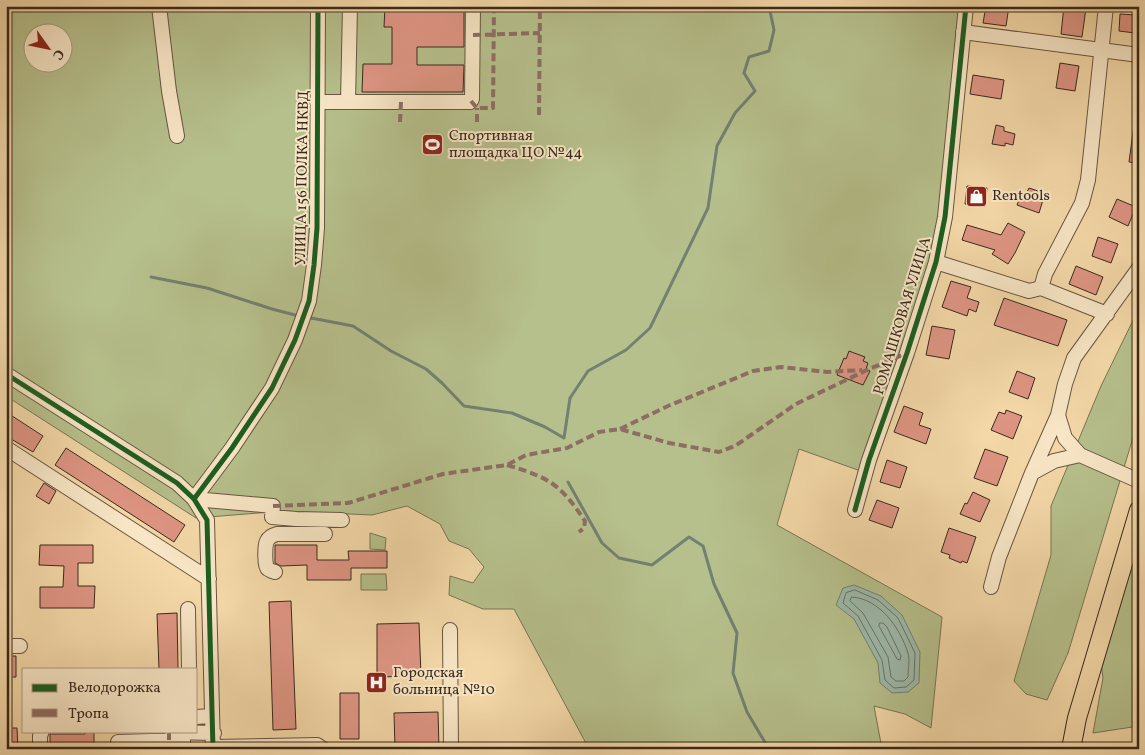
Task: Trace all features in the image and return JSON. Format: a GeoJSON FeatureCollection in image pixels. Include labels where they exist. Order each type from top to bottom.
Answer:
{"type":"FeatureCollection","features":[{"type":"Feature","properties":{"kind":"main road"},"geometry":{"type":"LineString","coordinates":[[1071,749],[1077,718],[1139,510]]}},
{"type":"Feature","properties":{"kind":"street"},"geometry":{"type":"LineString","coordinates":[[159,6],[176,136]]}},
{"type":"Feature","properties":{"kind":"street","name":"УЛИЦА 156 ПОЛКА НКВД"},"geometry":{"type":"LineString","coordinates":[[194,499],[232,448],[272,388],[295,340],[309,301],[317,228],[318,6]]}},
{"type":"Feature","properties":{"kind":"street"},"geometry":{"type":"LineString","coordinates":[[348,102],[350,6]]}},
{"type":"Feature","properties":{"kind":"street"},"geometry":{"type":"LineString","coordinates":[[317,102],[471,102],[473,6]]}},
{"type":"Feature","properties":{"kind":"street","name":"РОМАШКОВАЯ УЛИЦА"},"geometry":{"type":"LineString","coordinates":[[855,510],[869,460],[907,353],[936,262],[944,217],[966,6]]}},
{"type":"Feature","properties":{"kind":"street"},"geometry":{"type":"LineString","coordinates":[[1041,288],[1045,274],[1082,203],[1088,180],[1106,6]]}},
{"type":"Feature","properties":{"kind":"street"},"geometry":{"type":"LineString","coordinates":[[963,32],[1139,55]]}},
{"type":"Feature","properties":{"kind":"street"},"geometry":{"type":"LineString","coordinates":[[936,262],[1029,291],[1041,288],[1107,314]]}},
{"type":"Feature","properties":{"kind":"street"},"geometry":{"type":"LineString","coordinates":[[991,587],[999,556],[1032,473],[1058,415],[1065,384],[1074,358],[1139,268]]}},
{"type":"Feature","properties":{"kind":"street"},"geometry":{"type":"LineString","coordinates":[[6,374],[177,483],[194,499],[207,520],[214,748],[317,745],[323,749]]}},
{"type":"Feature","properties":{"kind":"street"},"geometry":{"type":"LineString","coordinates":[[1058,415],[1065,438],[1080,455],[1139,481]]}},
{"type":"Feature","properties":{"kind":"street"},"geometry":{"type":"LineString","coordinates":[[6,448],[209,579]]}},
{"type":"Feature","properties":{"kind":"street"},"geometry":{"type":"LineString","coordinates":[[1032,473],[1054,461],[1080,455]]}},
{"type":"Feature","properties":{"kind":"street"},"geometry":{"type":"LineString","coordinates":[[194,499],[273,506],[271,536]]}},
{"type":"Feature","properties":{"kind":"street"},"geometry":{"type":"LineString","coordinates":[[272,516],[296,519],[342,520]]}},
{"type":"Feature","properties":{"kind":"street"},"geometry":{"type":"LineString","coordinates":[[275,572],[268,570],[266,567],[266,547],[267,541],[271,536],[277,534],[325,534]]}},
{"type":"Feature","properties":{"kind":"street"},"geometry":{"type":"LineString","coordinates":[[188,609],[189,666],[211,663]]}},
{"type":"Feature","properties":{"kind":"street"},"geometry":{"type":"LineString","coordinates":[[450,630],[451,749]]}},
{"type":"Feature","properties":{"kind":"street"},"geometry":{"type":"LineString","coordinates":[[198,717],[212,716]]}},
{"type":"Feature","properties":{"kind":"street"},"geometry":{"type":"LineString","coordinates":[[186,732],[214,733]]}},
{"type":"Feature","properties":{"kind":"street"},"geometry":{"type":"LineString","coordinates":[[118,742],[183,740],[183,749]]}},
{"type":"Feature","properties":{"kind":"green space"},"geometry":{"type":"Polygon","coordinates":[[[6,6],[972,6],[951,224],[921,329],[869,474],[799,449],[777,525],[942,617],[931,728],[905,714],[874,706],[882,749],[589,749],[514,609],[483,609],[449,595],[450,576],[473,583],[484,567],[469,549],[449,541],[440,524],[407,506],[372,515],[284,511],[196,518],[6,396],[6,6]]]}},
{"type":"Feature","properties":{"kind":"green space"},"geometry":{"type":"Polygon","coordinates":[[[1139,308],[1139,426],[1132,441],[1068,653],[1047,700],[1026,694],[1014,681],[1051,555],[1051,506],[1101,386],[1139,308]]]}},
{"type":"Feature","properties":{"kind":"green space"},"geometry":{"type":"Polygon","coordinates":[[[370,533],[386,538],[385,550],[370,549],[370,533]]]}},
{"type":"Feature","properties":{"kind":"green space"},"geometry":{"type":"Polygon","coordinates":[[[1139,536],[1139,726],[1093,733],[1103,678],[1101,663],[1139,536]]]}},
{"type":"Feature","properties":{"kind":"green space"},"geometry":{"type":"Polygon","coordinates":[[[361,574],[386,574],[387,590],[361,590],[361,574]]]}},
{"type":"Feature","properties":{"kind":"water"},"geometry":{"type":"Polygon","coordinates":[[[854,585],[881,596],[902,615],[920,652],[919,683],[908,692],[892,693],[880,683],[878,663],[854,619],[836,605],[843,588],[854,585]]]}},
{"type":"Feature","properties":{"kind":"building"},"geometry":{"type":"Polygon","coordinates":[[[464,6],[464,47],[417,47],[417,65],[464,65],[463,92],[362,92],[363,64],[392,64],[392,27],[384,27],[385,7],[464,6]]]}},
{"type":"Feature","properties":{"kind":"building"},"geometry":{"type":"Polygon","coordinates":[[[986,6],[1009,6],[1006,26],[983,23],[986,6]]]}},
{"type":"Feature","properties":{"kind":"building"},"geometry":{"type":"Polygon","coordinates":[[[1064,6],[1086,8],[1082,37],[1061,34],[1064,6]]]}},
{"type":"Feature","properties":{"kind":"building"},"geometry":{"type":"Polygon","coordinates":[[[1120,14],[1136,15],[1135,33],[1119,31],[1120,14]]]}},
{"type":"Feature","properties":{"kind":"building"},"geometry":{"type":"Polygon","coordinates":[[[1060,63],[1079,66],[1075,91],[1056,88],[1060,63]]]}},
{"type":"Feature","properties":{"kind":"building"},"geometry":{"type":"Polygon","coordinates":[[[973,75],[1004,80],[1001,99],[970,94],[973,75]]]}},
{"type":"Feature","properties":{"kind":"building"},"geometry":{"type":"Polygon","coordinates":[[[996,125],[1004,127],[1004,131],[1015,134],[1013,145],[1005,143],[1005,146],[992,144],[996,125]]]}},
{"type":"Feature","properties":{"kind":"building"},"geometry":{"type":"Polygon","coordinates":[[[1134,125],[1139,125],[1139,163],[1129,162],[1134,125]]]}},
{"type":"Feature","properties":{"kind":"building","name":"Rentools"},"geometry":{"type":"Polygon","coordinates":[[[967,186],[987,188],[985,206],[965,204],[967,186]]]}},
{"type":"Feature","properties":{"kind":"building"},"geometry":{"type":"Polygon","coordinates":[[[1029,188],[1038,191],[1036,197],[1043,200],[1039,213],[1017,205],[1022,192],[1026,194],[1029,188]]]}},
{"type":"Feature","properties":{"kind":"building"},"geometry":{"type":"Polygon","coordinates":[[[1117,199],[1136,207],[1128,226],[1109,217],[1117,199]]]}},
{"type":"Feature","properties":{"kind":"building"},"geometry":{"type":"Polygon","coordinates":[[[1008,223],[1025,232],[1008,264],[992,254],[995,250],[962,240],[967,225],[1001,235],[1008,223]]]}},
{"type":"Feature","properties":{"kind":"building"},"geometry":{"type":"Polygon","coordinates":[[[1098,237],[1118,244],[1111,263],[1092,256],[1098,237]]]}},
{"type":"Feature","properties":{"kind":"building"},"geometry":{"type":"Polygon","coordinates":[[[1076,266],[1103,277],[1096,295],[1069,284],[1076,266]]]}},
{"type":"Feature","properties":{"kind":"building"},"geometry":{"type":"Polygon","coordinates":[[[951,281],[971,287],[967,298],[979,302],[976,312],[969,309],[967,316],[942,307],[951,281]]]}},
{"type":"Feature","properties":{"kind":"building"},"geometry":{"type":"Polygon","coordinates":[[[1004,298],[1067,320],[1058,346],[994,325],[1004,298]]]}},
{"type":"Feature","properties":{"kind":"building"},"geometry":{"type":"Polygon","coordinates":[[[932,326],[955,330],[949,359],[926,355],[932,326]]]}},
{"type":"Feature","properties":{"kind":"building"},"geometry":{"type":"Polygon","coordinates":[[[849,351],[865,357],[863,361],[868,363],[866,369],[870,371],[863,385],[837,375],[849,351]]]}},
{"type":"Feature","properties":{"kind":"building"},"geometry":{"type":"Polygon","coordinates":[[[1017,371],[1035,378],[1028,399],[1009,392],[1017,371]]]}},
{"type":"Feature","properties":{"kind":"building"},"geometry":{"type":"Polygon","coordinates":[[[904,406],[923,413],[919,425],[931,429],[926,444],[894,432],[904,406]]]}},
{"type":"Feature","properties":{"kind":"building"},"geometry":{"type":"Polygon","coordinates":[[[1006,410],[1022,416],[1013,439],[991,430],[999,412],[1005,414],[1006,410]]]}},
{"type":"Feature","properties":{"kind":"building"},"geometry":{"type":"Polygon","coordinates":[[[6,412],[43,436],[33,452],[6,436],[6,412]]]}},
{"type":"Feature","properties":{"kind":"building"},"geometry":{"type":"Polygon","coordinates":[[[66,448],[185,525],[174,542],[55,465],[66,448]]]}},
{"type":"Feature","properties":{"kind":"building"},"geometry":{"type":"Polygon","coordinates":[[[985,449],[1008,457],[997,486],[974,478],[985,449]]]}},
{"type":"Feature","properties":{"kind":"building"},"geometry":{"type":"Polygon","coordinates":[[[887,460],[907,467],[900,488],[880,482],[887,460]]]}},
{"type":"Feature","properties":{"kind":"building"},"geometry":{"type":"Polygon","coordinates":[[[44,483],[56,491],[49,504],[36,496],[44,483]]]}},
{"type":"Feature","properties":{"kind":"building"},"geometry":{"type":"Polygon","coordinates":[[[973,492],[990,500],[980,522],[960,514],[973,492]]]}},
{"type":"Feature","properties":{"kind":"building"},"geometry":{"type":"Polygon","coordinates":[[[877,500],[899,508],[892,528],[869,520],[877,500]]]}},
{"type":"Feature","properties":{"kind":"building"},"geometry":{"type":"Polygon","coordinates":[[[949,528],[976,537],[967,563],[962,561],[961,563],[949,558],[950,555],[941,552],[949,528]]]}},
{"type":"Feature","properties":{"kind":"building"},"geometry":{"type":"Polygon","coordinates":[[[40,545],[93,545],[93,563],[78,563],[78,586],[95,586],[94,608],[40,608],[40,587],[63,587],[64,566],[39,565],[40,545]]]}},
{"type":"Feature","properties":{"kind":"building"},"geometry":{"type":"Polygon","coordinates":[[[275,545],[317,545],[317,560],[349,560],[348,551],[387,551],[387,568],[351,568],[351,580],[307,580],[307,565],[281,566],[275,563],[275,545]]]}},
{"type":"Feature","properties":{"kind":"building"},"geometry":{"type":"Polygon","coordinates":[[[291,601],[296,729],[273,730],[269,602],[291,601]]]}},
{"type":"Feature","properties":{"kind":"building"},"geometry":{"type":"Polygon","coordinates":[[[177,613],[178,668],[159,668],[157,614],[177,613]]]}},
{"type":"Feature","properties":{"kind":"building"},"geometry":{"type":"Polygon","coordinates":[[[419,623],[421,676],[377,677],[377,624],[419,623]]]}},
{"type":"Feature","properties":{"kind":"building"},"geometry":{"type":"Polygon","coordinates":[[[6,656],[16,656],[16,677],[6,677],[6,656]]]}},
{"type":"Feature","properties":{"kind":"building"},"geometry":{"type":"Polygon","coordinates":[[[340,693],[359,693],[359,739],[340,739],[340,693]]]}},
{"type":"Feature","properties":{"kind":"building"},"geometry":{"type":"Polygon","coordinates":[[[438,712],[439,749],[395,749],[394,713],[438,712]]]}},
{"type":"Feature","properties":{"kind":"building"},"geometry":{"type":"Polygon","coordinates":[[[6,728],[17,728],[18,749],[6,749],[6,728]]]}},
{"type":"Feature","properties":{"kind":"building"},"geometry":{"type":"Polygon","coordinates":[[[85,732],[94,732],[94,749],[50,749],[50,734],[85,734],[85,732]]]}},
{"type":"Feature","properties":{"kind":"waterway"},"geometry":{"type":"LineString","coordinates":[[311,318],[353,326],[391,351],[426,369],[464,406],[512,413],[545,427],[564,438],[570,398],[588,371],[626,350],[650,328],[708,208],[717,146],[735,113],[755,91],[744,73],[749,57],[769,51],[774,30],[769,6]]}},
{"type":"Feature","properties":{"kind":"waterway"},"geometry":{"type":"LineString","coordinates":[[151,277],[207,288],[295,315]]}},
{"type":"Feature","properties":{"kind":"waterway"},"geometry":{"type":"LineString","coordinates":[[568,482],[602,543],[619,558],[652,565],[689,537],[703,546],[714,584],[737,633],[733,673],[747,712],[769,749]]}},
{"type":"Feature","properties":{"kind":"marked path"},"geometry":{"type":"LineString","coordinates":[[471,101],[477,108],[493,108],[494,6]]}},
{"type":"Feature","properties":{"kind":"marked path"},"geometry":{"type":"LineString","coordinates":[[539,115],[540,6]]}},
{"type":"Feature","properties":{"kind":"marked path"},"geometry":{"type":"LineString","coordinates":[[473,35],[540,33]]}},
{"type":"Feature","properties":{"kind":"marked path"},"geometry":{"type":"LineString","coordinates":[[400,122],[401,102]]}},
{"type":"Feature","properties":{"kind":"marked path"},"geometry":{"type":"LineString","coordinates":[[477,108],[477,122]]}},
{"type":"Feature","properties":{"kind":"marked path"},"geometry":{"type":"LineString","coordinates":[[273,506],[348,503],[443,474],[507,465],[526,455],[567,448],[599,432],[620,429],[669,443],[719,452],[735,446],[796,404],[907,353]]}},
{"type":"Feature","properties":{"kind":"marked path"},"geometry":{"type":"LineString","coordinates":[[620,429],[668,406],[753,371],[781,367],[827,372],[862,370]]}},
{"type":"Feature","properties":{"kind":"marked path"},"geometry":{"type":"LineString","coordinates":[[507,465],[534,474],[561,490],[585,521],[584,528],[579,532]]}},
{"type":"Feature","properties":{"kind":"marked path"},"geometry":{"type":"LineString","coordinates":[[169,732],[169,740]]}},
{"type":"Feature","properties":{"kind":"cycle path"},"geometry":{"type":"LineString","coordinates":[[194,499],[232,448],[272,388],[295,340],[309,301],[317,228],[318,6]]}},
{"type":"Feature","properties":{"kind":"cycle path"},"geometry":{"type":"LineString","coordinates":[[855,510],[869,460],[907,353],[936,262],[945,217],[966,6]]}},
{"type":"Feature","properties":{"kind":"cycle path"},"geometry":{"type":"LineString","coordinates":[[6,374],[177,483],[194,499],[207,520],[213,749]]}},
{"type":"Feature","properties":{"kind":"place","name":"Спортивная площадка ЦО №44"},"geometry":{"type":"Point","coordinates":[433,145]}},
{"type":"Feature","properties":{"kind":"place","name":"Rentools"},"geometry":{"type":"Point","coordinates":[976,196]}},
{"type":"Feature","properties":{"kind":"place","name":"Городская больница №10"},"geometry":{"type":"Point","coordinates":[377,682]}}]}
